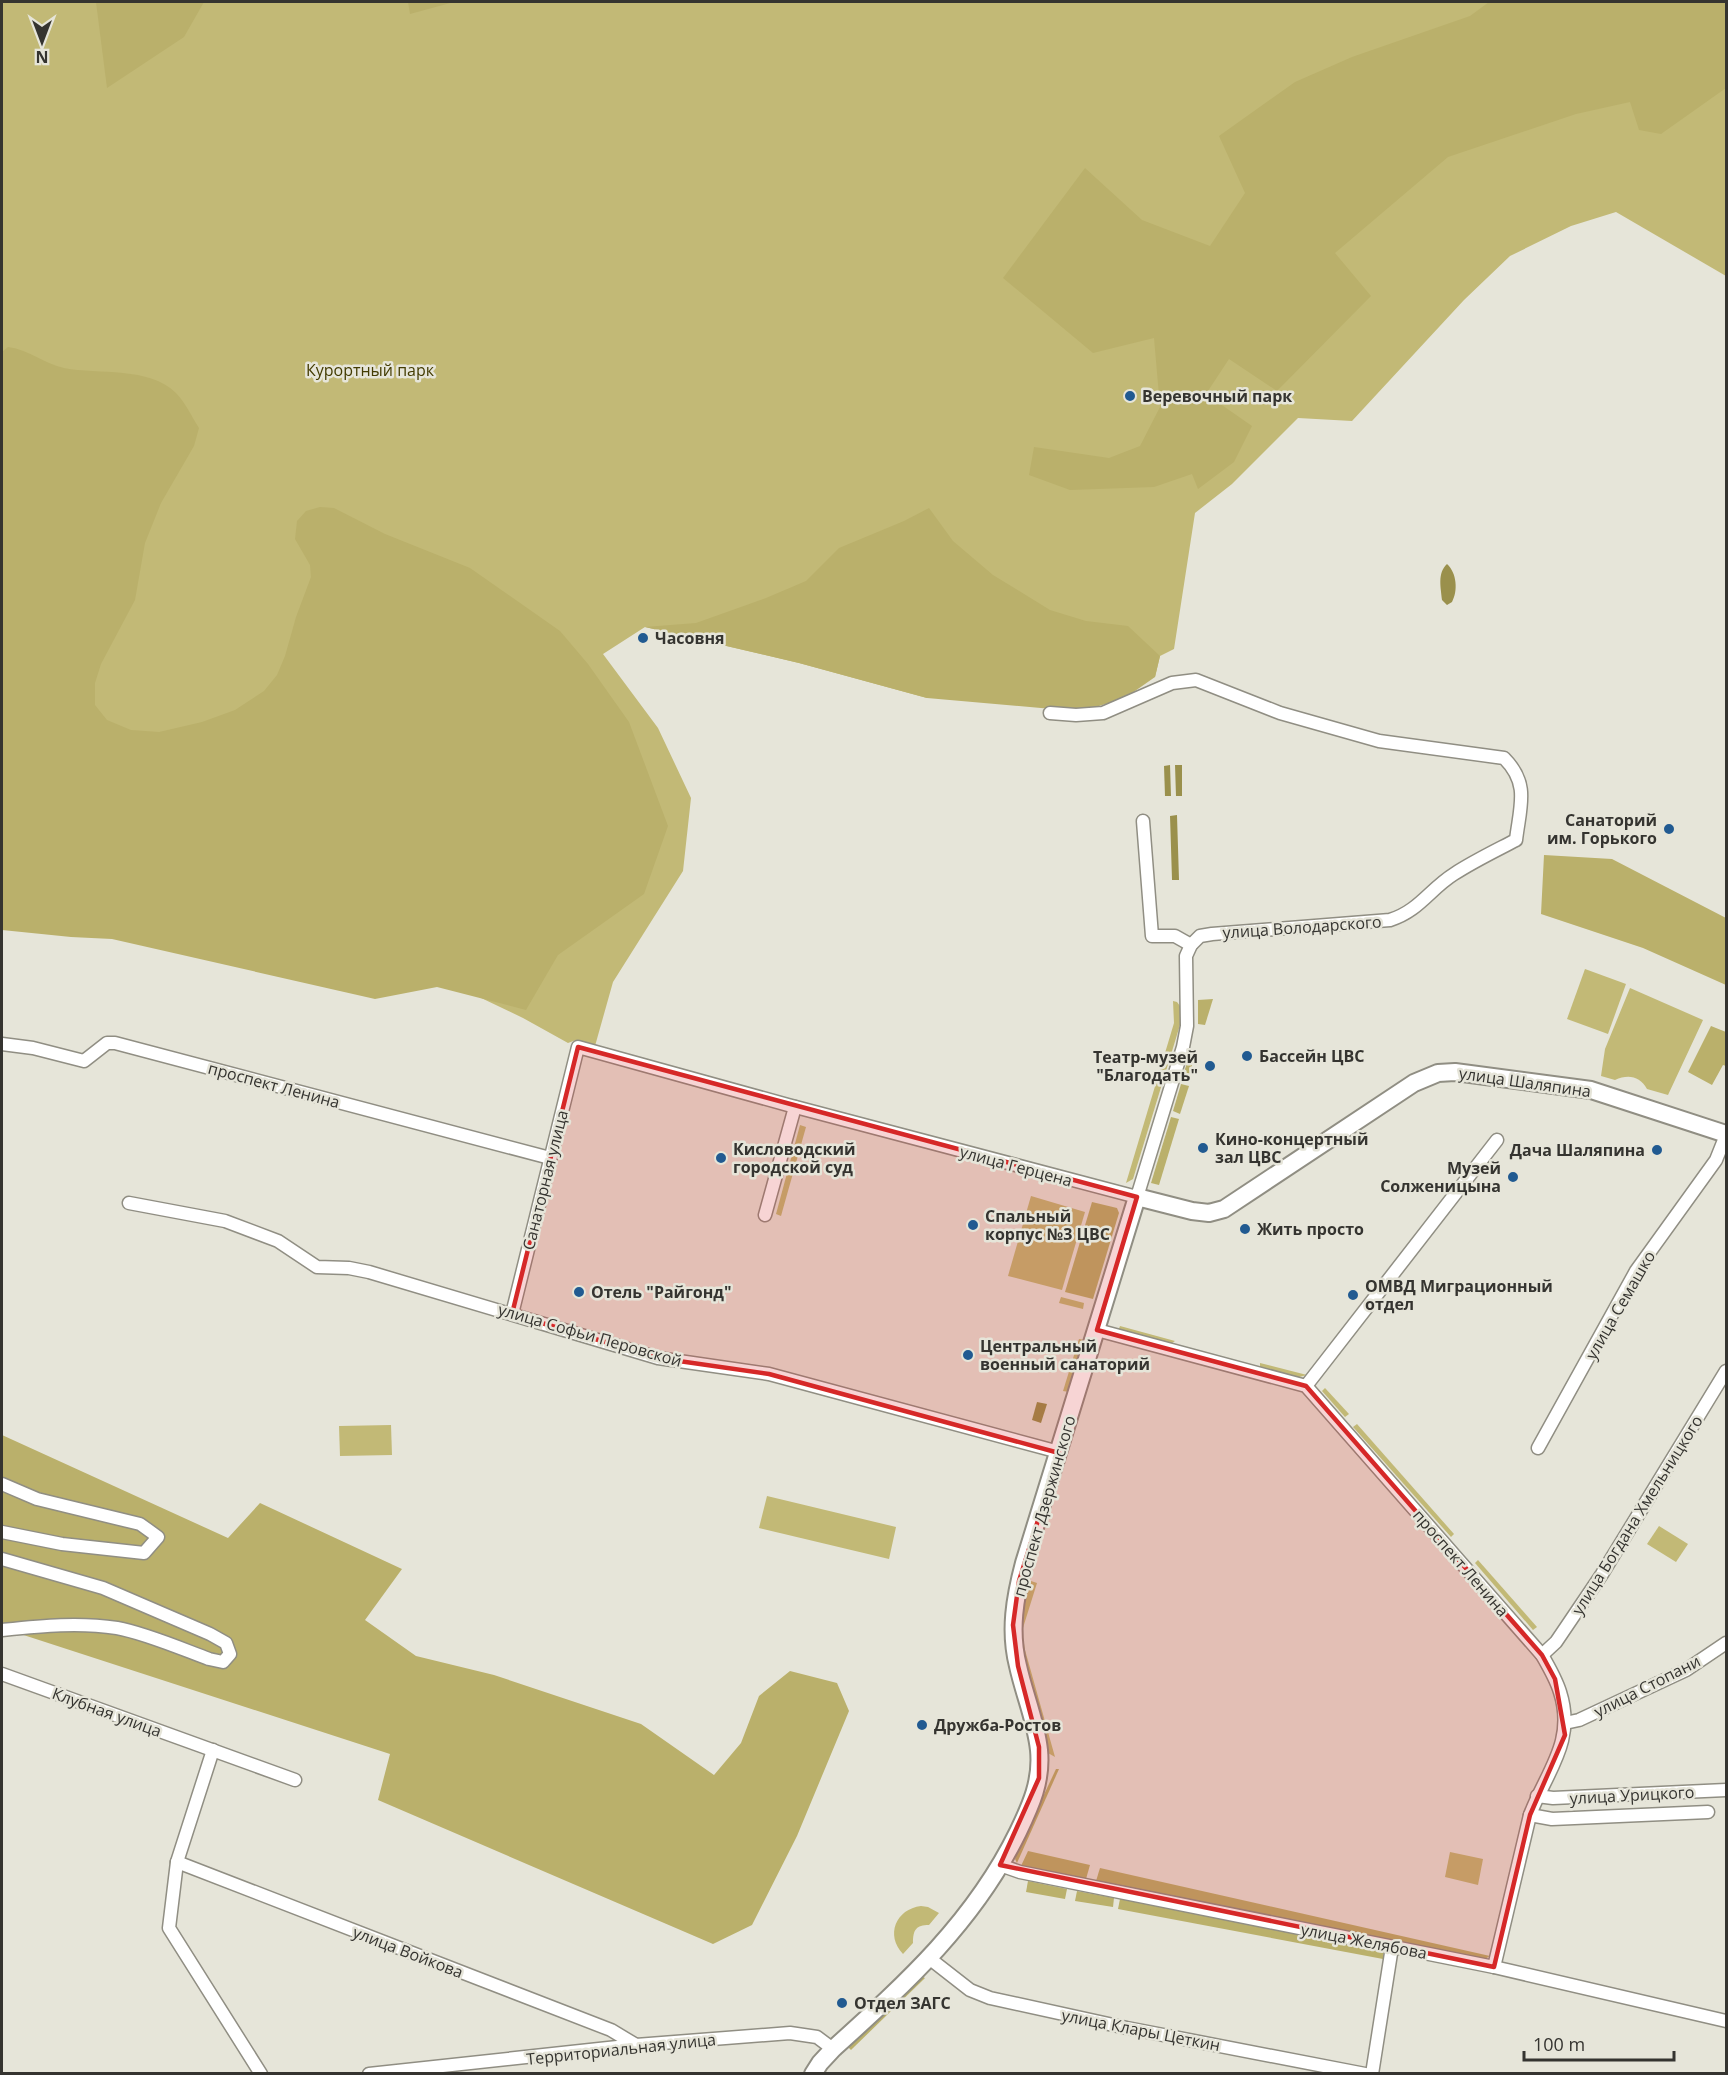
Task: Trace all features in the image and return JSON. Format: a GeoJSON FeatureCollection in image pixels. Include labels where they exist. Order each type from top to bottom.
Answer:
{"type":"FeatureCollection","features":[{"type":"Feature","properties":{"kind":"main road","name":"улица Шаляпина"},"geometry":{"type":"LineString","coordinates":[[1425,1077],[1438,1073],[1455,1072],[1591,1090],[1726,1134]]}},
{"type":"Feature","properties":{"kind":"main road","name":"улица Герцена"},"geometry":{"type":"LineString","coordinates":[[1137,1197],[1192,1211],[1209,1213],[1224,1209],[1425,1077]]}},
{"type":"Feature","properties":{"kind":"main road","name":"проспект Дзержинского"},"geometry":{"type":"LineString","coordinates":[[813,2073],[833,2049],[929,1958],[967,1915],[1000,1865],[1030,1807],[1039,1778],[1039,1747],[1014,1647],[1013,1625],[1019,1581],[1137,1197]]}},
{"type":"Feature","properties":{"kind":"street","name":"улица Володарского"},"geometry":{"type":"LineString","coordinates":[[1050,713],[1076,715],[1103,713],[1172,683],[1196,680],[1280,713],[1378,741],[1504,758],[1515,769],[1522,791],[1516,840],[1454,873],[1403,916],[1390,921],[1212,934],[1200,936],[1191,945]]}},
{"type":"Feature","properties":{"kind":"street"},"geometry":{"type":"LineString","coordinates":[[1143,821],[1152,936],[1174,936],[1191,945]]}},
{"type":"Feature","properties":{"kind":"street","name":"проспект Дзержинского"},"geometry":{"type":"LineString","coordinates":[[1137,1197],[1183,1047],[1187,1026],[1185,962],[1191,945]]}},
{"type":"Feature","properties":{"kind":"street","name":"проспект Ленина"},"geometry":{"type":"LineString","coordinates":[[2,1044],[33,1048],[84,1060],[107,1043],[115,1042],[550,1158]]}},
{"type":"Feature","properties":{"kind":"street","name":"улица Герцена"},"geometry":{"type":"LineString","coordinates":[[578,1047],[1137,1197]]}},
{"type":"Feature","properties":{"kind":"street","name":"Санаторная улица"},"geometry":{"type":"LineString","coordinates":[[512,1314],[578,1047]]}},
{"type":"Feature","properties":{"kind":"street"},"geometry":{"type":"LineString","coordinates":[[765,1215],[795,1107]]}},
{"type":"Feature","properties":{"kind":"street","name":"улица Семашко"},"geometry":{"type":"LineString","coordinates":[[1538,1448],[1636,1271],[1716,1160],[1726,1134]]}},
{"type":"Feature","properties":{"kind":"street"},"geometry":{"type":"LineString","coordinates":[[1097,1330],[1306,1386],[1497,1140]]}},
{"type":"Feature","properties":{"kind":"street","name":"улица Софьи Перовской"},"geometry":{"type":"LineString","coordinates":[[129,1203],[225,1221],[278,1241],[317,1267],[349,1268],[369,1272],[658,1358],[769,1374],[1059,1452]]}},
{"type":"Feature","properties":{"kind":"street","name":"улица Богдана Хмельницкого"},"geometry":{"type":"LineString","coordinates":[[1542,1655],[1556,1642],[1602,1574],[1726,1371]]}},
{"type":"Feature","properties":{"kind":"street","name":"проспект Ленина"},"geometry":{"type":"LineString","coordinates":[[1306,1386],[1542,1655],[1561,1693],[1565,1723],[1562,1745],[1530,1815],[1494,1967]]}},
{"type":"Feature","properties":{"kind":"street"},"geometry":{"type":"LineString","coordinates":[[2,1484],[37,1499],[140,1524],[158,1537],[144,1553],[62,1544],[2,1532]]}},
{"type":"Feature","properties":{"kind":"street"},"geometry":{"type":"LineString","coordinates":[[2,1559],[103,1588],[210,1634],[226,1643],[230,1654],[224,1662],[119,1629],[78,1624],[54,1624],[2,1630]]}},
{"type":"Feature","properties":{"kind":"street","name":"улица Стопани"},"geometry":{"type":"LineString","coordinates":[[1565,1723],[1579,1720],[1686,1670],[1726,1643]]}},
{"type":"Feature","properties":{"kind":"street","name":"Клубная улица"},"geometry":{"type":"LineString","coordinates":[[2,1674],[295,1780]]}},
{"type":"Feature","properties":{"kind":"street"},"geometry":{"type":"LineString","coordinates":[[213,1750],[177,1862],[169,1928],[261,2073]]}},
{"type":"Feature","properties":{"kind":"street","name":"улица Урицкого"},"geometry":{"type":"LineString","coordinates":[[1537,1796],[1553,1798],[1726,1790]]}},
{"type":"Feature","properties":{"kind":"street","name":"улица Урицкого"},"geometry":{"type":"LineString","coordinates":[[1530,1815],[1552,1819],[1708,1812]]}},
{"type":"Feature","properties":{"kind":"street","name":"улица Войкова"},"geometry":{"type":"LineString","coordinates":[[177,1862],[611,2031],[636,2045]]}},
{"type":"Feature","properties":{"kind":"street","name":"улица Желябова"},"geometry":{"type":"LineString","coordinates":[[1000,1865],[1020,1872],[1494,1967],[1726,2020]]}},
{"type":"Feature","properties":{"kind":"street"},"geometry":{"type":"LineString","coordinates":[[1372,2073],[1392,1947]]}},
{"type":"Feature","properties":{"kind":"street","name":"улица Клары Цеткин"},"geometry":{"type":"LineString","coordinates":[[929,1958],[970,1989],[990,1998],[1127,2028],[1365,2073]]}},
{"type":"Feature","properties":{"kind":"street","name":"Территориальная улица"},"geometry":{"type":"LineString","coordinates":[[369,2073],[636,2045],[790,2033],[817,2037],[833,2049]]}},
{"type":"Feature","properties":{"kind":"highlighted area"},"geometry":{"type":"Polygon","coordinates":[[[578,1047],[1137,1197],[1097,1330],[1306,1386],[1542,1655],[1555,1679],[1565,1735],[1530,1815],[1494,1967],[1000,1865],[1039,1778],[1039,1747],[1018,1666],[1013,1625],[1019,1581],[1059,1453],[769,1374],[658,1358],[512,1314],[578,1047]]]}},
{"type":"Feature","properties":{"kind":"green space","name":"Курортный парк"},"geometry":{"type":"Polygon","coordinates":[[[2,2],[1726,2],[1726,276],[1616,212],[1571,226],[1510,256],[1464,300],[1352,421],[1298,418],[1232,484],[1195,513],[1174,649],[1160,656],[1155,677],[927,698],[799,663],[645,627],[603,654],[658,728],[691,798],[683,871],[613,982],[595,1046],[576,1040],[568,1043],[523,1018],[410,964],[2,914],[2,2]]]}},
{"type":"Feature","properties":{"kind":"green space"},"geometry":{"type":"Polygon","coordinates":[[[1585,969],[1626,984],[1608,1034],[1567,1019],[1585,969]]]}},
{"type":"Feature","properties":{"kind":"green space"},"geometry":{"type":"Polygon","coordinates":[[[1630,988],[1703,1020],[1668,1095],[1647,1089],[1641,1081],[1633,1077],[1615,1080],[1601,1076],[1605,1049],[1630,988]]]}},
{"type":"Feature","properties":{"kind":"green space"},"geometry":{"type":"Polygon","coordinates":[[[1173,1001],[1180,1006],[1180,1025],[1133,1179],[1126,1183],[1174,1023],[1173,1001]]]}},
{"type":"Feature","properties":{"kind":"green space"},"geometry":{"type":"Polygon","coordinates":[[[800,1125],[806,1127],[781,1216],[776,1214],[800,1125]]]}},
{"type":"Feature","properties":{"kind":"green space"},"geometry":{"type":"Polygon","coordinates":[[[1031,1196],[1085,1212],[1062,1290],[1008,1276],[1031,1196]]]}},
{"type":"Feature","properties":{"kind":"green space"},"geometry":{"type":"Polygon","coordinates":[[[1061,1297],[1084,1303],[1083,1309],[1059,1303],[1061,1297]]]}},
{"type":"Feature","properties":{"kind":"green space"},"geometry":{"type":"Polygon","coordinates":[[[1120,1326],[1175,1341],[1169,1345],[1118,1331],[1120,1326]]]}},
{"type":"Feature","properties":{"kind":"green space"},"geometry":{"type":"Polygon","coordinates":[[[1079,1339],[1085,1340],[1069,1392],[1063,1391],[1079,1339]]]}},
{"type":"Feature","properties":{"kind":"green space"},"geometry":{"type":"Polygon","coordinates":[[[1260,1363],[1307,1375],[1295,1378],[1260,1368],[1260,1363]]]}},
{"type":"Feature","properties":{"kind":"green space"},"geometry":{"type":"Polygon","coordinates":[[[1325,1388],[1349,1414],[1345,1417],[1322,1391],[1325,1388]]]}},
{"type":"Feature","properties":{"kind":"green space"},"geometry":{"type":"Polygon","coordinates":[[[1357,1424],[1454,1534],[1451,1537],[1353,1427],[1357,1424]]]}},
{"type":"Feature","properties":{"kind":"green space"},"geometry":{"type":"Polygon","coordinates":[[[391,1425],[392,1455],[340,1456],[339,1426],[391,1425]]]}},
{"type":"Feature","properties":{"kind":"green space"},"geometry":{"type":"Polygon","coordinates":[[[767,1496],[896,1527],[889,1559],[759,1528],[767,1496]]]}},
{"type":"Feature","properties":{"kind":"green space"},"geometry":{"type":"Polygon","coordinates":[[[1659,1526],[1688,1544],[1676,1562],[1647,1544],[1659,1526]]]}},
{"type":"Feature","properties":{"kind":"green space"},"geometry":{"type":"Polygon","coordinates":[[[1478,1560],[1537,1627],[1533,1630],[1475,1563],[1478,1560]]]}},
{"type":"Feature","properties":{"kind":"green space"},"geometry":{"type":"Polygon","coordinates":[[[1028,1580],[1037,1583],[1022,1631],[1025,1650],[1055,1757],[1048,1753],[1021,1651],[1020,1613],[1028,1580]]]}},
{"type":"Feature","properties":{"kind":"green space"},"geometry":{"type":"Polygon","coordinates":[[[1450,1852],[1483,1859],[1478,1885],[1445,1877],[1450,1852]]]}},
{"type":"Feature","properties":{"kind":"green space"},"geometry":{"type":"Polygon","coordinates":[[[921,1906],[939,1913],[929,1925],[916,1929],[913,1943],[903,1954],[895,1939],[896,1924],[905,1912],[921,1906]]]}},
{"type":"Feature","properties":{"kind":"shaded area"},"geometry":{"type":"Polygon","coordinates":[[[96,2],[204,2],[184,37],[107,88],[96,2]]]}},
{"type":"Feature","properties":{"kind":"shaded area"},"geometry":{"type":"Polygon","coordinates":[[[408,2],[454,2],[410,14],[408,2]]]}},
{"type":"Feature","properties":{"kind":"shaded area"},"geometry":{"type":"Polygon","coordinates":[[[1489,2],[1726,2],[1726,88],[1661,134],[1639,130],[1630,102],[1576,114],[1448,157],[1335,253],[1371,296],[1277,391],[1229,359],[1206,394],[1252,426],[1234,462],[1198,489],[1192,474],[1154,487],[1070,490],[1029,475],[1034,447],[1109,458],[1140,446],[1160,407],[1154,338],[1093,353],[1003,278],[1085,168],[1142,220],[1210,246],[1245,193],[1219,136],[1295,82],[1352,57],[1470,16],[1489,2]]]}},
{"type":"Feature","properties":{"kind":"shaded area"},"geometry":{"type":"Polygon","coordinates":[[[8,347],[64,368],[138,375],[165,384],[176,393],[199,428],[194,446],[161,503],[145,543],[135,600],[101,664],[95,683],[95,705],[107,720],[131,730],[159,732],[202,722],[235,710],[264,691],[277,675],[285,656],[311,577],[310,565],[295,539],[297,521],[306,511],[320,507],[334,508],[385,534],[470,568],[560,631],[588,664],[629,722],[668,826],[644,894],[558,955],[526,1010],[437,987],[375,999],[112,939],[2,930],[2,352],[8,347]]]}},
{"type":"Feature","properties":{"kind":"shaded area"},"geometry":{"type":"Polygon","coordinates":[[[929,508],[953,541],[993,575],[1050,610],[1086,621],[1128,626],[1160,656],[1155,677],[1125,698],[1086,710],[927,698],[799,663],[645,627],[696,623],[766,598],[806,581],[839,548],[929,508]]]}},
{"type":"Feature","properties":{"kind":"shaded area"},"geometry":{"type":"Polygon","coordinates":[[[1447,564],[1455,577],[1456,588],[1452,602],[1447,605],[1442,600],[1440,581],[1447,564]]]}},
{"type":"Feature","properties":{"kind":"shaded area"},"geometry":{"type":"Polygon","coordinates":[[[1170,765],[1171,796],[1165,796],[1164,766],[1170,765]]]}},
{"type":"Feature","properties":{"kind":"shaded area"},"geometry":{"type":"Polygon","coordinates":[[[1175,765],[1182,765],[1182,796],[1176,796],[1175,765]]]}},
{"type":"Feature","properties":{"kind":"shaded area"},"geometry":{"type":"Polygon","coordinates":[[[1177,815],[1179,880],[1172,880],[1170,816],[1177,815]]]}},
{"type":"Feature","properties":{"kind":"shaded area"},"geometry":{"type":"Polygon","coordinates":[[[1544,855],[1612,859],[1726,918],[1726,985],[1643,948],[1541,914],[1544,855]]]}},
{"type":"Feature","properties":{"kind":"shaded area"},"geometry":{"type":"Polygon","coordinates":[[[1213,999],[1205,1025],[1198,1024],[1198,1000],[1213,999]]]}},
{"type":"Feature","properties":{"kind":"shaded area"},"geometry":{"type":"Polygon","coordinates":[[[1711,1026],[1726,1032],[1726,1066],[1723,1065],[1712,1085],[1688,1072],[1711,1026]]]}},
{"type":"Feature","properties":{"kind":"shaded area"},"geometry":{"type":"Polygon","coordinates":[[[1191,1051],[1196,1053],[1188,1078],[1183,1075],[1191,1051]]]}},
{"type":"Feature","properties":{"kind":"shaded area"},"geometry":{"type":"Polygon","coordinates":[[[1181,1084],[1189,1086],[1180,1114],[1173,1111],[1181,1084]]]}},
{"type":"Feature","properties":{"kind":"shaded area"},"geometry":{"type":"Polygon","coordinates":[[[1171,1117],[1179,1119],[1159,1185],[1151,1183],[1171,1117]]]}},
{"type":"Feature","properties":{"kind":"shaded area"},"geometry":{"type":"Polygon","coordinates":[[[1092,1202],[1117,1208],[1119,1213],[1093,1299],[1065,1292],[1092,1202]]]}},
{"type":"Feature","properties":{"kind":"shaded area"},"geometry":{"type":"Polygon","coordinates":[[[1037,1402],[1047,1404],[1041,1423],[1032,1420],[1037,1402]]]}},
{"type":"Feature","properties":{"kind":"shaded area"},"geometry":{"type":"Polygon","coordinates":[[[2,1435],[228,1538],[260,1503],[402,1569],[365,1620],[416,1656],[494,1675],[641,1724],[714,1775],[741,1743],[759,1696],[790,1671],[837,1683],[849,1711],[797,1836],[752,1925],[713,1944],[378,1800],[390,1754],[2,1628],[2,1435]]]}},
{"type":"Feature","properties":{"kind":"shaded area"},"geometry":{"type":"Polygon","coordinates":[[[1056,1769],[1059,1769],[1017,1863],[1015,1859],[1017,1852],[1056,1769]]]}},
{"type":"Feature","properties":{"kind":"shaded area"},"geometry":{"type":"Polygon","coordinates":[[[1028,1851],[1090,1865],[1086,1879],[1021,1866],[1028,1851]]]}},
{"type":"Feature","properties":{"kind":"shaded area"},"geometry":{"type":"Polygon","coordinates":[[[1100,1868],[1490,1956],[1485,1959],[1096,1881],[1100,1868]]]}},
{"type":"Feature","properties":{"kind":"shaded area"},"geometry":{"type":"Polygon","coordinates":[[[1028,1881],[1067,1889],[1065,1899],[1026,1892],[1028,1881]]]}},
{"type":"Feature","properties":{"kind":"shaded area"},"geometry":{"type":"Polygon","coordinates":[[[1077,1891],[1114,1898],[1113,1907],[1075,1901],[1077,1891]]]}},
{"type":"Feature","properties":{"kind":"shaded area"},"geometry":{"type":"Polygon","coordinates":[[[1120,1899],[1384,1952],[1383,1959],[1118,1909],[1120,1899]]]}},
{"type":"Feature","properties":{"kind":"shaded area"},"geometry":{"type":"Polygon","coordinates":[[[925,1978],[851,2050],[847,2046],[915,1982],[925,1978]]]}},
{"type":"Feature","properties":{"kind":"place","name":"Веревочный парк"},"geometry":{"type":"Point","coordinates":[1130,396]}},
{"type":"Feature","properties":{"kind":"place","name":"Часовня"},"geometry":{"type":"Point","coordinates":[643,638]}},
{"type":"Feature","properties":{"kind":"place","name":"Санаторий им. Горького"},"geometry":{"type":"Point","coordinates":[1669,829]}},
{"type":"Feature","properties":{"kind":"place","name":"Бассейн ЦВС"},"geometry":{"type":"Point","coordinates":[1247,1056]}},
{"type":"Feature","properties":{"kind":"place","name":"Театр-музей \"Благодать\""},"geometry":{"type":"Point","coordinates":[1210,1066]}},
{"type":"Feature","properties":{"kind":"place","name":"Кино-концертный зал ЦВС"},"geometry":{"type":"Point","coordinates":[1203,1148]}},
{"type":"Feature","properties":{"kind":"place","name":"Дача Шаляпина"},"geometry":{"type":"Point","coordinates":[1657,1150]}},
{"type":"Feature","properties":{"kind":"place","name":"Кисловодский городской суд"},"geometry":{"type":"Point","coordinates":[721,1158]}},
{"type":"Feature","properties":{"kind":"place","name":"Музей Солженицына"},"geometry":{"type":"Point","coordinates":[1513,1177]}},
{"type":"Feature","properties":{"kind":"place","name":"Спальный корпус №3 ЦВС"},"geometry":{"type":"Point","coordinates":[973,1225]}},
{"type":"Feature","properties":{"kind":"place","name":"Жить просто"},"geometry":{"type":"Point","coordinates":[1245,1229]}},
{"type":"Feature","properties":{"kind":"place","name":"Отель \"Райгонд\""},"geometry":{"type":"Point","coordinates":[579,1292]}},
{"type":"Feature","properties":{"kind":"place","name":"ОМВД Миграционный отдел"},"geometry":{"type":"Point","coordinates":[1353,1295]}},
{"type":"Feature","properties":{"kind":"place","name":"Центральный военный санаторий"},"geometry":{"type":"Point","coordinates":[968,1355]}},
{"type":"Feature","properties":{"kind":"place","name":"Дружба-Ростов"},"geometry":{"type":"Point","coordinates":[922,1725]}},
{"type":"Feature","properties":{"kind":"place","name":"Отдел ЗАГС"},"geometry":{"type":"Point","coordinates":[842,2003]}}]}
